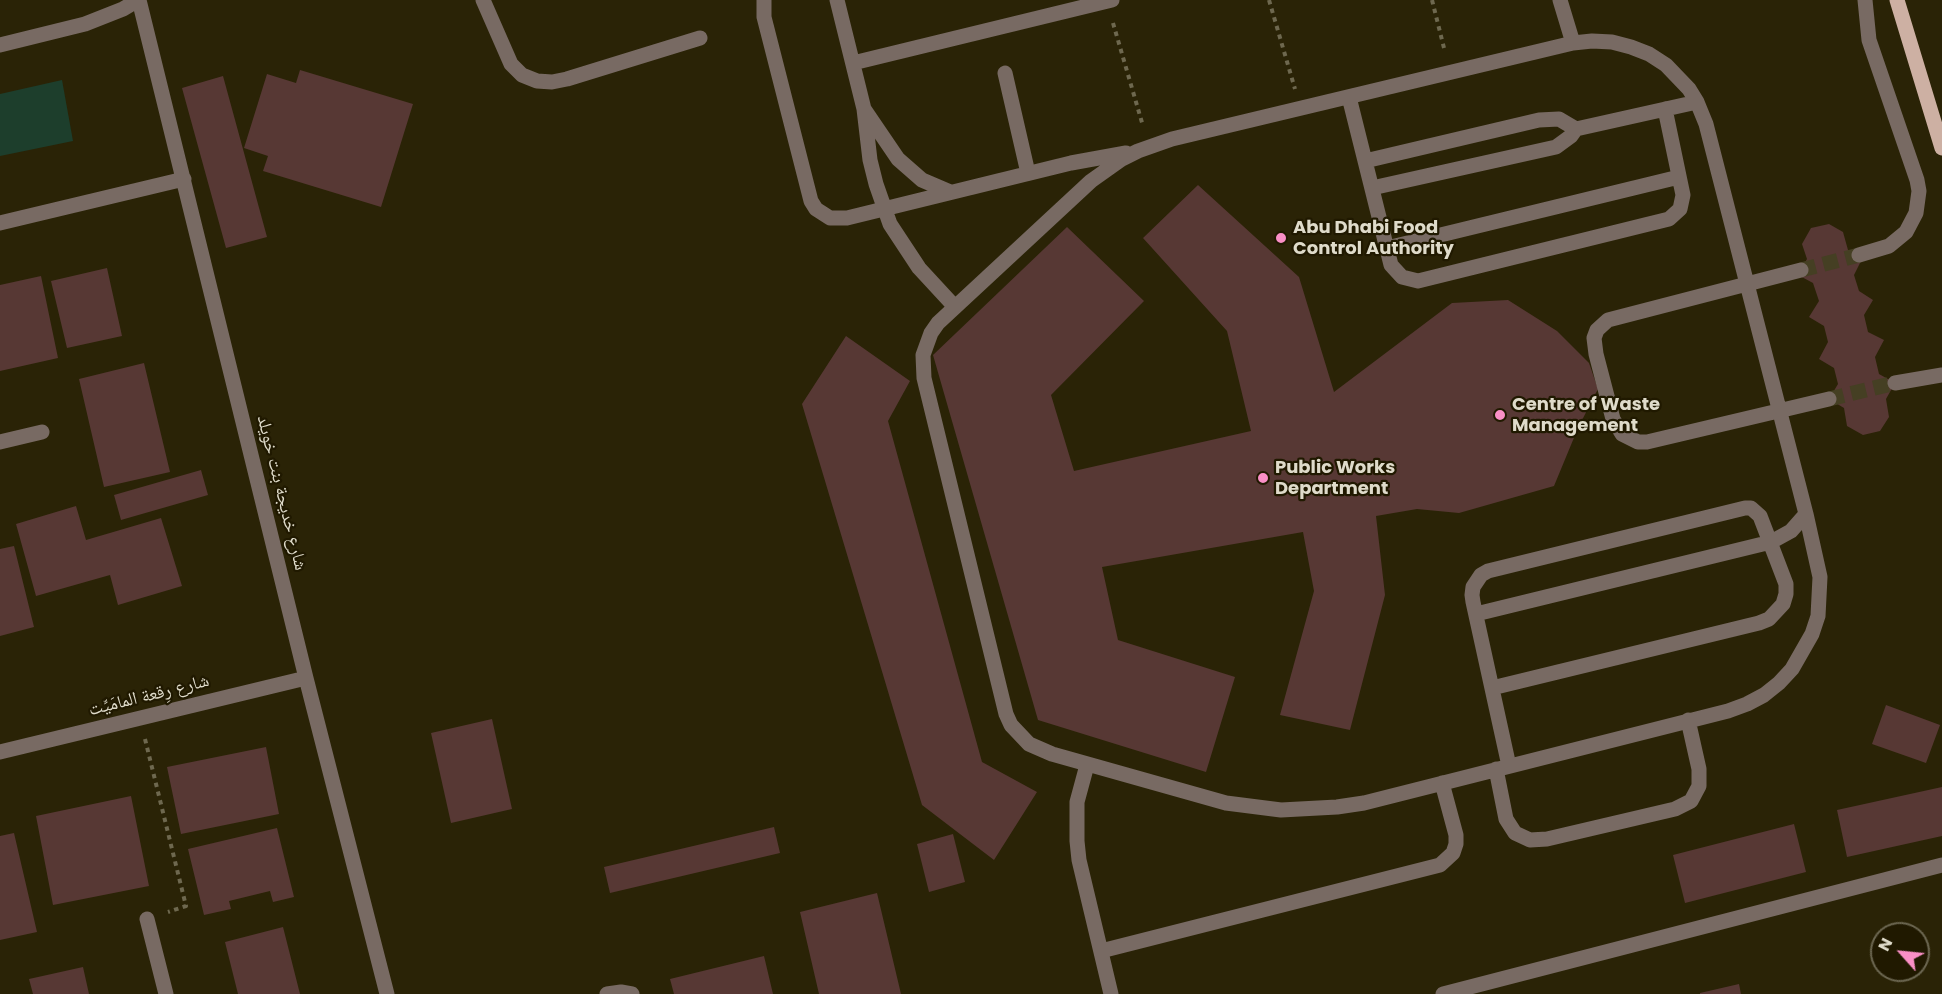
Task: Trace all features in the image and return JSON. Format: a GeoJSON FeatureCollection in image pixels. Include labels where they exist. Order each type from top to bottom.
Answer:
{"type":"FeatureCollection","features":[{"type":"Feature","properties":{"kind":"main road"},"geometry":{"type":"LineString","coordinates":[[1897,0],[1942,148]]}},
{"type":"Feature","properties":{"kind":"street"},"geometry":{"type":"LineString","coordinates":[[0,45],[85,24],[139,0]]}},
{"type":"Feature","properties":{"kind":"street","name":"شارع خديجة بنت خويلد"},"geometry":{"type":"LineString","coordinates":[[139,0],[306,678],[387,994]]}},
{"type":"Feature","properties":{"kind":"street"},"geometry":{"type":"LineString","coordinates":[[483,0],[511,64],[522,75],[537,81],[552,82],[567,79],[700,38]]}},
{"type":"Feature","properties":{"kind":"street"},"geometry":{"type":"LineString","coordinates":[[764,0],[764,17],[811,201],[822,214],[838,219],[1093,158],[1144,149],[1301,108],[1573,44],[1612,42],[1649,54],[1666,65],[1680,78],[1697,102],[1706,124],[1820,577],[1820,597],[1815,625],[1804,652],[1792,669],[1764,694],[1728,711],[1364,803],[1309,810],[1281,810],[1226,803],[1087,765],[1040,750],[1029,744],[1011,725],[1006,714],[924,378],[923,355],[938,323],[955,307],[1091,181],[1122,159],[1144,149]]}},
{"type":"Feature","properties":{"kind":"street"},"geometry":{"type":"LineString","coordinates":[[837,0],[864,109],[865,134],[870,160],[890,224],[914,261],[955,307]]}},
{"type":"Feature","properties":{"kind":"street"},"geometry":{"type":"LineString","coordinates":[[852,63],[1112,0]]}},
{"type":"Feature","properties":{"kind":"street"},"geometry":{"type":"LineString","coordinates":[[1560,0],[1573,44]]}},
{"type":"Feature","properties":{"kind":"street"},"geometry":{"type":"LineString","coordinates":[[1859,255],[1889,246],[1906,232],[1916,213],[1919,191],[1869,40],[1865,0]]}},
{"type":"Feature","properties":{"kind":"street"},"geometry":{"type":"LineString","coordinates":[[1005,73],[1028,173]]}},
{"type":"Feature","properties":{"kind":"street"},"geometry":{"type":"LineString","coordinates":[[1349,97],[1391,265],[1402,277],[1410,280],[1426,280],[1669,219],[1680,209],[1683,202],[1665,109]]}},
{"type":"Feature","properties":{"kind":"street"},"geometry":{"type":"LineString","coordinates":[[1372,188],[1556,147],[1571,136],[1576,129],[1697,102]]}},
{"type":"Feature","properties":{"kind":"street"},"geometry":{"type":"LineString","coordinates":[[864,109],[904,165],[922,180],[950,192]]}},
{"type":"Feature","properties":{"kind":"street"},"geometry":{"type":"LineString","coordinates":[[1365,161],[1539,120],[1559,119],[1576,129]]}},
{"type":"Feature","properties":{"kind":"street"},"geometry":{"type":"LineString","coordinates":[[1387,248],[1679,177]]}},
{"type":"Feature","properties":{"kind":"street"},"geometry":{"type":"LineString","coordinates":[[0,223],[184,178]]}},
{"type":"Feature","properties":{"kind":"street"},"geometry":{"type":"LineString","coordinates":[[1801,270],[1608,320],[1597,330],[1595,346],[1612,418],[1622,434],[1638,442],[1647,442],[1829,399]]}},
{"type":"Feature","properties":{"kind":"street"},"geometry":{"type":"LineString","coordinates":[[1895,383],[1942,375]]}},
{"type":"Feature","properties":{"kind":"street"},"geometry":{"type":"LineString","coordinates":[[0,442],[42,432]]}},
{"type":"Feature","properties":{"kind":"street"},"geometry":{"type":"LineString","coordinates":[[1492,688],[1769,619],[1783,604],[1786,594],[1783,573],[1757,511],[1745,508],[1488,571],[1476,580],[1473,587],[1472,595],[1492,688],[1503,767],[1506,819],[1515,832],[1530,840],[1546,839],[1675,809],[1691,801],[1700,786],[1699,769],[1688,720]]}},
{"type":"Feature","properties":{"kind":"street"},"geometry":{"type":"LineString","coordinates":[[1476,614],[1771,542],[1791,531],[1806,514]]}},
{"type":"Feature","properties":{"kind":"street","name":"شارع رِقعة المامَيِّت"},"geometry":{"type":"LineString","coordinates":[[0,752],[306,678]]}},
{"type":"Feature","properties":{"kind":"street"},"geometry":{"type":"LineString","coordinates":[[1087,765],[1077,802],[1077,841],[1079,860],[1111,994]]}},
{"type":"Feature","properties":{"kind":"street"},"geometry":{"type":"LineString","coordinates":[[1101,951],[1440,865],[1448,860],[1456,844],[1456,835],[1442,783]]}},
{"type":"Feature","properties":{"kind":"street"},"geometry":{"type":"LineString","coordinates":[[1443,994],[1942,866]]}},
{"type":"Feature","properties":{"kind":"street"},"geometry":{"type":"LineString","coordinates":[[147,919],[166,994]]}},
{"type":"Feature","properties":{"kind":"street"},"geometry":{"type":"LineString","coordinates":[[607,994],[621,992],[632,994]]}},
{"type":"Feature","properties":{"kind":"path"},"geometry":{"type":"LineString","coordinates":[[1269,0],[1301,108]]}},
{"type":"Feature","properties":{"kind":"path"},"geometry":{"type":"LineString","coordinates":[[1432,0],[1451,73]]}},
{"type":"Feature","properties":{"kind":"path"},"geometry":{"type":"LineString","coordinates":[[1116,33],[1144,149]]}},
{"type":"Feature","properties":{"kind":"path"},"geometry":{"type":"LineString","coordinates":[[140,718],[186,906],[147,919]]}},
{"type":"Feature","properties":{"kind":"green space"},"geometry":{"type":"Polygon","coordinates":[[[62,80],[73,141],[0,156],[0,94],[62,80]]]}},
{"type":"Feature","properties":{"kind":"building"},"geometry":{"type":"Polygon","coordinates":[[[300,70],[413,104],[381,207],[263,171],[268,156],[244,148],[267,74],[296,83],[300,70]]]}},
{"type":"Feature","properties":{"kind":"building"},"geometry":{"type":"Polygon","coordinates":[[[223,76],[267,237],[226,248],[182,88],[223,76]]]}},
{"type":"Feature","properties":{"kind":"building","name":"Public Works Department"},"geometry":{"type":"Polygon","coordinates":[[[1198,185],[1299,277],[1334,392],[1452,303],[1508,300],[1557,331],[1589,363],[1598,389],[1578,428],[1554,486],[1459,513],[1417,509],[1376,516],[1385,595],[1350,730],[1280,715],[1314,591],[1303,532],[1102,567],[1118,640],[1235,677],[1206,772],[1038,720],[933,355],[1067,227],[1144,301],[1051,395],[1074,471],[1251,431],[1227,331],[1143,238],[1198,185]]]}},
{"type":"Feature","properties":{"kind":"building"},"geometry":{"type":"Polygon","coordinates":[[[1829,224],[1843,232],[1848,250],[1863,257],[1854,275],[1859,291],[1873,300],[1864,315],[1868,332],[1884,340],[1875,357],[1879,374],[1895,383],[1886,399],[1889,417],[1880,431],[1863,435],[1847,426],[1844,408],[1829,399],[1838,384],[1834,368],[1819,359],[1828,342],[1824,326],[1809,317],[1819,301],[1813,283],[1798,275],[1807,259],[1802,244],[1811,228],[1829,224]]]}},
{"type":"Feature","properties":{"kind":"building"},"geometry":{"type":"Polygon","coordinates":[[[107,268],[122,336],[67,348],[51,281],[107,268]]]}},
{"type":"Feature","properties":{"kind":"building"},"geometry":{"type":"Polygon","coordinates":[[[41,276],[58,358],[0,371],[0,285],[41,276]]]}},
{"type":"Feature","properties":{"kind":"building"},"geometry":{"type":"Polygon","coordinates":[[[846,336],[910,381],[888,421],[982,762],[1037,792],[994,860],[922,805],[802,404],[846,336]]]}},
{"type":"Feature","properties":{"kind":"building"},"geometry":{"type":"Polygon","coordinates":[[[144,363],[170,472],[104,487],[79,379],[144,363]]]}},
{"type":"Feature","properties":{"kind":"building"},"geometry":{"type":"Polygon","coordinates":[[[201,470],[208,495],[121,520],[114,495],[201,470]]]}},
{"type":"Feature","properties":{"kind":"building"},"geometry":{"type":"Polygon","coordinates":[[[76,506],[86,540],[161,518],[182,586],[118,605],[110,575],[36,596],[16,524],[76,506]]]}},
{"type":"Feature","properties":{"kind":"building"},"geometry":{"type":"Polygon","coordinates":[[[14,546],[34,627],[0,636],[0,549],[14,546]]]}},
{"type":"Feature","properties":{"kind":"building"},"geometry":{"type":"Polygon","coordinates":[[[1886,705],[1940,725],[1926,763],[1872,744],[1886,705]]]}},
{"type":"Feature","properties":{"kind":"building"},"geometry":{"type":"Polygon","coordinates":[[[492,719],[512,809],[451,823],[431,733],[492,719]]]}},
{"type":"Feature","properties":{"kind":"building"},"geometry":{"type":"Polygon","coordinates":[[[266,747],[279,814],[181,834],[167,767],[266,747]]]}},
{"type":"Feature","properties":{"kind":"building"},"geometry":{"type":"Polygon","coordinates":[[[1942,787],[1942,836],[1847,857],[1837,810],[1942,787]]]}},
{"type":"Feature","properties":{"kind":"building"},"geometry":{"type":"Polygon","coordinates":[[[131,796],[149,886],[53,905],[36,816],[131,796]]]}},
{"type":"Feature","properties":{"kind":"building"},"geometry":{"type":"Polygon","coordinates":[[[1794,824],[1806,872],[1685,903],[1673,855],[1794,824]]]}},
{"type":"Feature","properties":{"kind":"building"},"geometry":{"type":"Polygon","coordinates":[[[774,827],[780,853],[610,893],[604,867],[774,827]]]}},
{"type":"Feature","properties":{"kind":"building"},"geometry":{"type":"Polygon","coordinates":[[[277,828],[294,897],[273,902],[270,891],[229,901],[231,909],[204,915],[188,849],[277,828]]]}},
{"type":"Feature","properties":{"kind":"building"},"geometry":{"type":"Polygon","coordinates":[[[14,833],[37,932],[0,940],[0,836],[14,833]]]}},
{"type":"Feature","properties":{"kind":"building"},"geometry":{"type":"Polygon","coordinates":[[[953,834],[965,882],[929,892],[917,844],[953,834]]]}},
{"type":"Feature","properties":{"kind":"building"},"geometry":{"type":"Polygon","coordinates":[[[877,893],[901,994],[819,994],[800,912],[877,893]]]}},
{"type":"Feature","properties":{"kind":"building"},"geometry":{"type":"Polygon","coordinates":[[[283,927],[300,994],[238,994],[225,942],[283,927]]]}},
{"type":"Feature","properties":{"kind":"building"},"geometry":{"type":"Polygon","coordinates":[[[764,956],[773,994],[674,994],[670,979],[764,956]]]}},
{"type":"Feature","properties":{"kind":"building"},"geometry":{"type":"Polygon","coordinates":[[[83,967],[89,994],[33,994],[29,979],[83,967]]]}},
{"type":"Feature","properties":{"kind":"building"},"geometry":{"type":"Polygon","coordinates":[[[1739,984],[1741,994],[1700,994],[1700,993],[1739,984]]]}},
{"type":"Feature","properties":{"kind":"tunnel"},"geometry":{"type":"LineString","coordinates":[[1801,270],[1859,255]]}},
{"type":"Feature","properties":{"kind":"tunnel"},"geometry":{"type":"LineString","coordinates":[[1829,399],[1895,383]]}},
{"type":"Feature","properties":{"kind":"place","name":"Abu Dhabi Food Control Authority"},"geometry":{"type":"Point","coordinates":[1281,238]}},
{"type":"Feature","properties":{"kind":"place","name":"Centre of Waste Management"},"geometry":{"type":"Point","coordinates":[1500,415]}},
{"type":"Feature","properties":{"kind":"place","name":"Public Works Department"},"geometry":{"type":"Point","coordinates":[1263,478]}}]}
